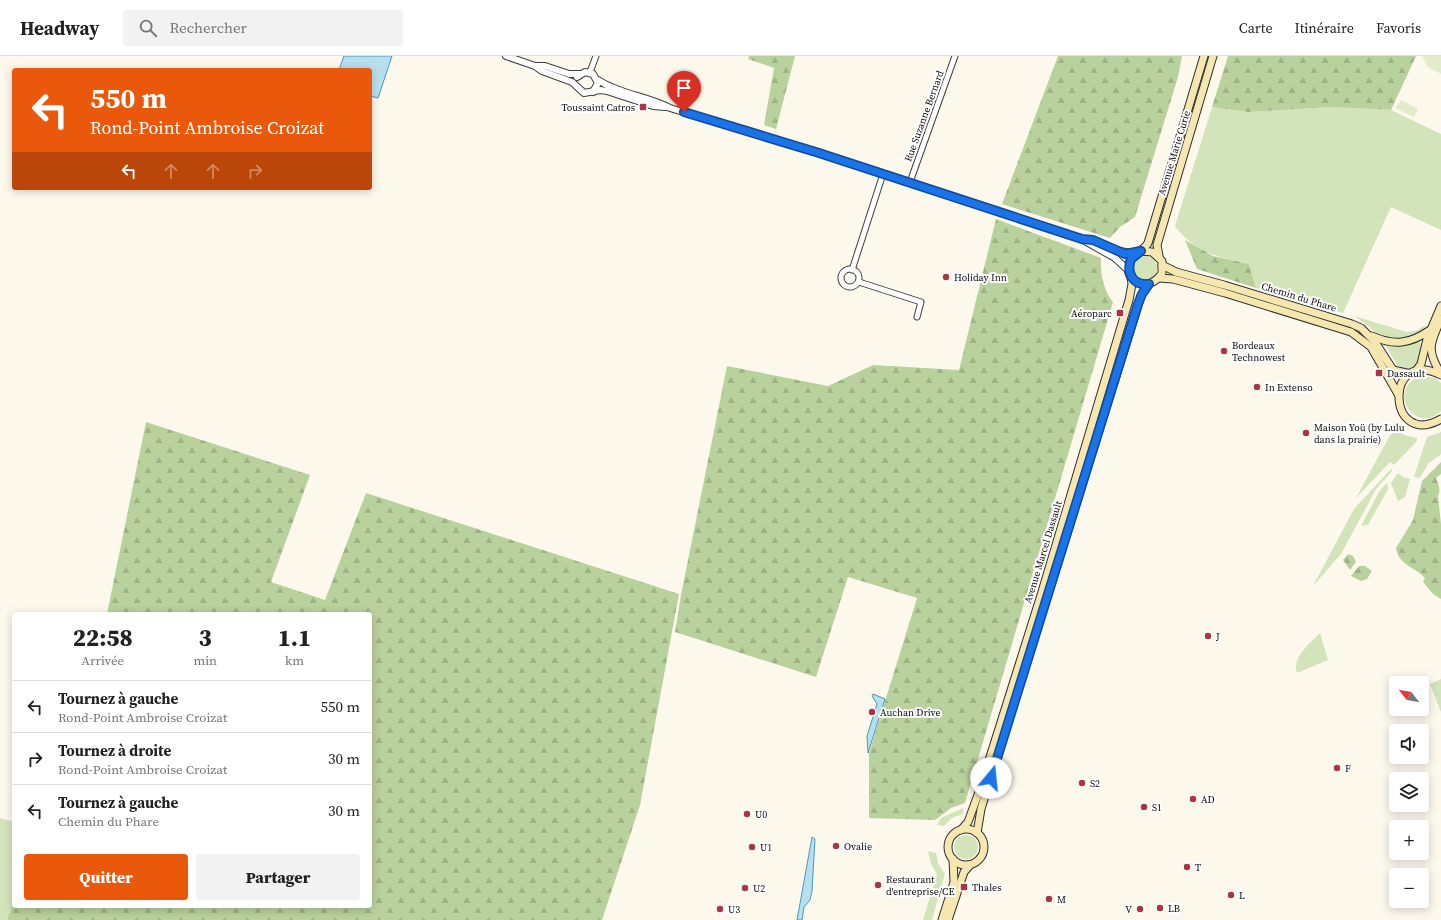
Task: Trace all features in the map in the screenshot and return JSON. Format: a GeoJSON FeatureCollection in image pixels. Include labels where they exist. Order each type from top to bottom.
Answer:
{"type":"FeatureCollection","features":[{"type":"Feature","properties":{"kind":"main road","name":"Avenue Marie Curie"},"geometry":{"type":"LineString","coordinates":[[1141,251],[1148,243],[1204,56]]}},
{"type":"Feature","properties":{"kind":"main road","name":"Avenue Marie Curie"},"geometry":{"type":"LineString","coordinates":[[1158,256],[1157,245],[1214,56]]}},
{"type":"Feature","properties":{"kind":"main road"},"geometry":{"type":"LineString","coordinates":[[1141,251],[1148,251],[1158,256],[1162,265],[1162,273],[1159,278],[1149,284],[1137,282],[1130,273],[1131,259],[1141,251]]}},
{"type":"Feature","properties":{"kind":"main road","name":"Chemin du Phare"},"geometry":{"type":"LineString","coordinates":[[1162,265],[1176,272],[1352,324],[1368,334],[1376,342],[1393,370],[1413,373],[1424,370],[1433,371],[1441,375]]}},
{"type":"Feature","properties":{"kind":"main road","name":"Avenue Marcel Dassault"},"geometry":{"type":"LineString","coordinates":[[961,830],[968,822],[979,792],[1041,595],[1129,300],[1132,284],[1130,273]]}},
{"type":"Feature","properties":{"kind":"main road","name":"Chemin du Phare"},"geometry":{"type":"LineString","coordinates":[[1159,278],[1173,279],[1225,293],[1351,332],[1371,347],[1398,394],[1400,408],[1406,417],[1420,424],[1439,422]]}},
{"type":"Feature","properties":{"kind":"main road","name":"Avenue Marcel Dassault"},"geometry":{"type":"LineString","coordinates":[[977,833],[981,809],[1075,504],[1140,300],[1149,284]]}},
{"type":"Feature","properties":{"kind":"main road"},"geometry":{"type":"LineString","coordinates":[[1398,394],[1402,382],[1421,364],[1430,330],[1441,306]]}},
{"type":"Feature","properties":{"kind":"main road"},"geometry":{"type":"LineString","coordinates":[[1441,319],[1431,348],[1431,356],[1441,375]]}},
{"type":"Feature","properties":{"kind":"main road"},"geometry":{"type":"LineString","coordinates":[[1368,334],[1385,341],[1404,343],[1416,339],[1430,330]]}},
{"type":"Feature","properties":{"kind":"main road"},"geometry":{"type":"LineString","coordinates":[[942,920],[954,882],[953,859],[949,850],[949,845],[953,835],[961,830],[972,830],[977,833],[983,841],[984,851],[980,859],[970,865],[964,872],[948,920]]}},
{"type":"Feature","properties":{"kind":"main road"},"geometry":{"type":"LineString","coordinates":[[953,859],[964,865],[970,865]]}},
{"type":"Feature","properties":{"kind":"street"},"geometry":{"type":"LineString","coordinates":[[506,56],[534,66],[542,71],[567,79],[584,94],[607,91],[653,106],[670,108],[910,182],[1082,239],[1093,240],[1125,254],[1141,251]]}},
{"type":"Feature","properties":{"kind":"street"},"geometry":{"type":"LineString","coordinates":[[590,72],[596,56]]}},
{"type":"Feature","properties":{"kind":"street","name":"Rue Suzanne Bernard"},"geometry":{"type":"LineString","coordinates":[[910,182],[955,56]]}},
{"type":"Feature","properties":{"kind":"street"},"geometry":{"type":"LineString","coordinates":[[534,66],[545,66],[569,74],[590,72]]}},
{"type":"Feature","properties":{"kind":"street"},"geometry":{"type":"LineString","coordinates":[[590,72],[598,80],[608,86],[657,101],[670,108]]}},
{"type":"Feature","properties":{"kind":"street"},"geometry":{"type":"LineString","coordinates":[[576,86],[576,80],[580,74]]}},
{"type":"Feature","properties":{"kind":"street"},"geometry":{"type":"LineString","coordinates":[[593,92],[597,87],[598,80]]}},
{"type":"Feature","properties":{"kind":"street"},"geometry":{"type":"LineString","coordinates":[[852,270],[883,174]]}},
{"type":"Feature","properties":{"kind":"street"},"geometry":{"type":"LineString","coordinates":[[1082,239],[1091,246],[1115,258],[1130,273]]}},
{"type":"Feature","properties":{"kind":"street"},"geometry":{"type":"LineString","coordinates":[[852,270],[859,275],[858,282],[851,288],[843,284],[841,278],[844,272],[852,270]]}},
{"type":"Feature","properties":{"kind":"street"},"geometry":{"type":"LineString","coordinates":[[858,282],[921,302],[917,318]]}},
{"type":"Feature","properties":{"kind":"green space"},"geometry":{"type":"Polygon","coordinates":[[[749,56],[795,56],[776,129],[764,125],[774,68],[748,59],[749,56]]]}},
{"type":"Feature","properties":{"kind":"green space"},"geometry":{"type":"Polygon","coordinates":[[[1058,56],[1182,56],[1178,77],[1135,217],[1120,227],[1110,238],[1002,204],[1058,56]]]}},
{"type":"Feature","properties":{"kind":"green space"},"geometry":{"type":"Polygon","coordinates":[[[1228,56],[1416,56],[1391,110],[1331,107],[1248,112],[1212,107],[1228,56]]]}},
{"type":"Feature","properties":{"kind":"green space"},"geometry":{"type":"Polygon","coordinates":[[[1422,56],[1441,56],[1441,74],[1428,67],[1422,56]]]}},
{"type":"Feature","properties":{"kind":"green space"},"geometry":{"type":"Polygon","coordinates":[[[1401,100],[1418,109],[1414,117],[1397,109],[1396,107],[1401,100]]]}},
{"type":"Feature","properties":{"kind":"green space"},"geometry":{"type":"Polygon","coordinates":[[[1212,107],[1248,112],[1331,107],[1391,110],[1441,134],[1441,230],[1391,207],[1343,313],[1256,288],[1249,264],[1217,256],[1199,248],[1183,235],[1175,226],[1212,107]]]}},
{"type":"Feature","properties":{"kind":"green space"},"geometry":{"type":"Polygon","coordinates":[[[996,219],[1101,258],[1103,281],[1113,302],[965,803],[951,808],[935,820],[869,818],[869,753],[917,598],[848,577],[816,677],[675,632],[681,595],[727,366],[828,386],[873,365],[959,370],[996,219]]]}},
{"type":"Feature","properties":{"kind":"green space"},"geometry":{"type":"Polygon","coordinates":[[[1185,240],[1213,256],[1249,264],[1256,288],[1197,269],[1185,240]]]}},
{"type":"Feature","properties":{"kind":"green space"},"geometry":{"type":"Polygon","coordinates":[[[1145,256],[1150,257],[1156,263],[1156,273],[1150,279],[1145,280],[1140,279],[1134,273],[1133,268],[1134,263],[1140,257],[1145,256]]]}},
{"type":"Feature","properties":{"kind":"green space"},"geometry":{"type":"Polygon","coordinates":[[[1354,316],[1407,332],[1418,330],[1425,325],[1421,335],[1406,340],[1397,341],[1379,335],[1354,316]]]}},
{"type":"Feature","properties":{"kind":"green space"},"geometry":{"type":"Polygon","coordinates":[[[1420,340],[1419,358],[1414,366],[1406,370],[1397,365],[1386,346],[1385,347],[1382,343],[1401,346],[1420,340]]]}},
{"type":"Feature","properties":{"kind":"green space"},"geometry":{"type":"Polygon","coordinates":[[[1421,376],[1435,378],[1441,383],[1441,411],[1431,417],[1422,418],[1414,415],[1404,400],[1405,391],[1410,383],[1421,376]]]}},
{"type":"Feature","properties":{"kind":"green space"},"geometry":{"type":"Polygon","coordinates":[[[146,422],[310,475],[271,582],[325,600],[366,493],[679,594],[640,805],[602,920],[7,920],[12,905],[12,908],[372,908],[372,612],[107,612],[146,422]]]}},
{"type":"Feature","properties":{"kind":"green space"},"geometry":{"type":"Polygon","coordinates":[[[1399,429],[1404,435],[1417,438],[1417,441],[1394,465],[1390,462],[1356,498],[1389,437],[1395,430],[1399,429]]]}},
{"type":"Feature","properties":{"kind":"green space"},"geometry":{"type":"Polygon","coordinates":[[[1441,432],[1441,454],[1428,464],[1420,478],[1414,477],[1427,437],[1441,432]]]}},
{"type":"Feature","properties":{"kind":"green space"},"geometry":{"type":"Polygon","coordinates":[[[1441,462],[1441,474],[1436,478],[1439,485],[1438,496],[1441,524],[1441,599],[1433,594],[1423,582],[1425,578],[1422,575],[1408,566],[1400,558],[1397,554],[1396,548],[1413,520],[1422,481],[1441,462]]]}},
{"type":"Feature","properties":{"kind":"green space"},"geometry":{"type":"Polygon","coordinates":[[[1391,469],[1392,471],[1376,489],[1341,554],[1313,586],[1354,509],[1391,469]]]}},
{"type":"Feature","properties":{"kind":"green space"},"geometry":{"type":"Polygon","coordinates":[[[1398,473],[1403,477],[1410,479],[1405,497],[1398,501],[1391,483],[1398,473]]]}},
{"type":"Feature","properties":{"kind":"green space"},"geometry":{"type":"Polygon","coordinates":[[[1387,483],[1388,489],[1368,525],[1361,526],[1380,490],[1387,483]]]}},
{"type":"Feature","properties":{"kind":"green space"},"geometry":{"type":"Polygon","coordinates":[[[1348,554],[1353,556],[1356,562],[1350,570],[1343,560],[1348,554]]]}},
{"type":"Feature","properties":{"kind":"green space"},"geometry":{"type":"Polygon","coordinates":[[[1359,566],[1365,566],[1372,571],[1367,579],[1361,581],[1351,576],[1359,566]]]}},
{"type":"Feature","properties":{"kind":"green space"},"geometry":{"type":"Polygon","coordinates":[[[1320,633],[1328,660],[1297,673],[1296,667],[1299,656],[1320,633]]]}},
{"type":"Feature","properties":{"kind":"green space"},"geometry":{"type":"Polygon","coordinates":[[[1441,679],[1441,712],[1430,684],[1441,679]]]}},
{"type":"Feature","properties":{"kind":"green space"},"geometry":{"type":"Polygon","coordinates":[[[963,808],[964,813],[952,818],[944,826],[937,825],[941,818],[963,808]]]}},
{"type":"Feature","properties":{"kind":"green space"},"geometry":{"type":"Polygon","coordinates":[[[0,818],[12,821],[12,905],[7,920],[0,920],[0,818]]]}},
{"type":"Feature","properties":{"kind":"green space"},"geometry":{"type":"Polygon","coordinates":[[[966,835],[974,839],[978,847],[974,855],[966,859],[958,855],[954,847],[958,839],[966,835]]]}},
{"type":"Feature","properties":{"kind":"green space"},"geometry":{"type":"Polygon","coordinates":[[[928,851],[936,853],[938,863],[945,874],[932,920],[923,920],[937,874],[931,864],[928,851]]]}},
{"type":"Feature","properties":{"kind":"water"},"geometry":{"type":"Polygon","coordinates":[[[344,56],[392,56],[378,98],[372,96],[372,68],[340,68],[344,56]]]}},
{"type":"Feature","properties":{"kind":"water"},"geometry":{"type":"Polygon","coordinates":[[[873,694],[885,699],[868,753],[867,736],[877,704],[872,696],[873,694]]]}},
{"type":"Feature","properties":{"kind":"water"},"geometry":{"type":"Polygon","coordinates":[[[812,837],[815,839],[812,891],[810,900],[804,907],[802,920],[797,920],[812,837]]]}},
{"type":"Feature","properties":{"kind":"place","name":"Toussaint Catros"},"geometry":{"type":"Point","coordinates":[643,107]}},
{"type":"Feature","properties":{"kind":"place","name":"Holiday Inn"},"geometry":{"type":"Point","coordinates":[946,277]}},
{"type":"Feature","properties":{"kind":"place","name":"Aéroparc"},"geometry":{"type":"Point","coordinates":[1120,313]}},
{"type":"Feature","properties":{"kind":"place","name":"Bordeaux Technowest"},"geometry":{"type":"Point","coordinates":[1224,351]}},
{"type":"Feature","properties":{"kind":"place","name":"Dassault"},"geometry":{"type":"Point","coordinates":[1379,373]}},
{"type":"Feature","properties":{"kind":"place","name":"In Extenso"},"geometry":{"type":"Point","coordinates":[1257,387]}},
{"type":"Feature","properties":{"kind":"place","name":"Maison Yoü (by Lulu dans la prairie)"},"geometry":{"type":"Point","coordinates":[1306,433]}},
{"type":"Feature","properties":{"kind":"place","name":"J"},"geometry":{"type":"Point","coordinates":[1208,636]}},
{"type":"Feature","properties":{"kind":"place","name":"Auchan Drive"},"geometry":{"type":"Point","coordinates":[872,712]}},
{"type":"Feature","properties":{"kind":"place","name":"F"},"geometry":{"type":"Point","coordinates":[1337,768]}},
{"type":"Feature","properties":{"kind":"place","name":"S2"},"geometry":{"type":"Point","coordinates":[1082,783]}},
{"type":"Feature","properties":{"kind":"place","name":"AD"},"geometry":{"type":"Point","coordinates":[1193,799]}},
{"type":"Feature","properties":{"kind":"place","name":"S1"},"geometry":{"type":"Point","coordinates":[1144,807]}},
{"type":"Feature","properties":{"kind":"place","name":"U0"},"geometry":{"type":"Point","coordinates":[747,814]}},
{"type":"Feature","properties":{"kind":"place","name":"Ovalie"},"geometry":{"type":"Point","coordinates":[836,846]}},
{"type":"Feature","properties":{"kind":"place","name":"U1"},"geometry":{"type":"Point","coordinates":[752,847]}},
{"type":"Feature","properties":{"kind":"place","name":"T"},"geometry":{"type":"Point","coordinates":[1187,867]}},
{"type":"Feature","properties":{"kind":"place","name":"Restaurant d'entreprise/CE"},"geometry":{"type":"Point","coordinates":[878,885]}},
{"type":"Feature","properties":{"kind":"place","name":"Thales"},"geometry":{"type":"Point","coordinates":[964,887]}},
{"type":"Feature","properties":{"kind":"place","name":"U2"},"geometry":{"type":"Point","coordinates":[745,888]}},
{"type":"Feature","properties":{"kind":"place","name":"L"},"geometry":{"type":"Point","coordinates":[1231,895]}},
{"type":"Feature","properties":{"kind":"place","name":"M"},"geometry":{"type":"Point","coordinates":[1049,899]}},
{"type":"Feature","properties":{"kind":"place","name":"LB"},"geometry":{"type":"Point","coordinates":[1160,908]}},
{"type":"Feature","properties":{"kind":"place","name":"U3"},"geometry":{"type":"Point","coordinates":[720,909]}},
{"type":"Feature","properties":{"kind":"place","name":"V"},"geometry":{"type":"Point","coordinates":[1140,909]}},
{"type":"Feature","properties":{"kind":"route"},"geometry":{"type":"LineString","coordinates":[[684,112],[819,153],[1082,239],[1093,240],[1125,254],[1141,251],[1135,254],[1131,259],[1129,271],[1133,280],[1145,285],[1149,284],[1142,294],[1138,304],[991,778]]}}]}
